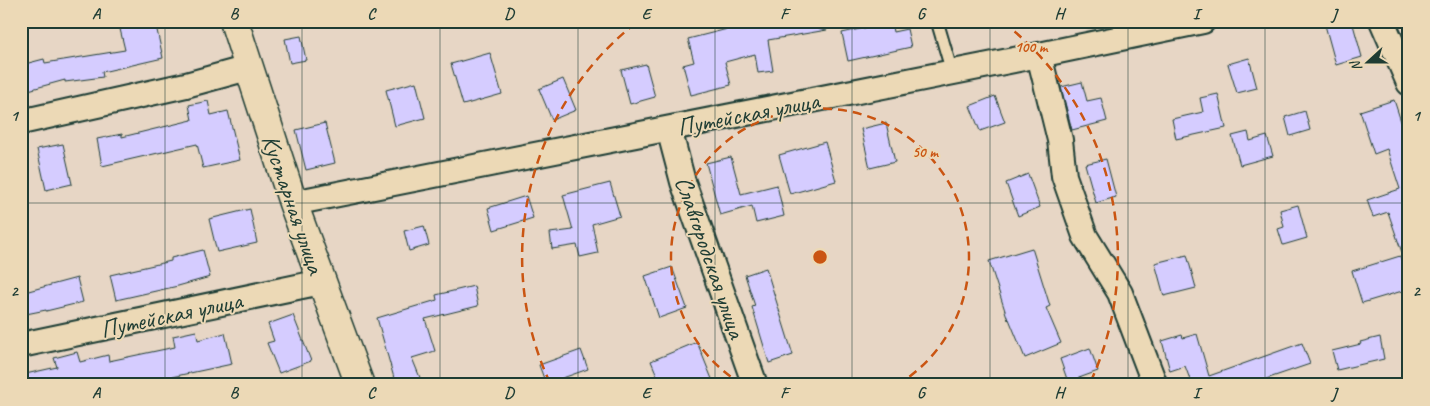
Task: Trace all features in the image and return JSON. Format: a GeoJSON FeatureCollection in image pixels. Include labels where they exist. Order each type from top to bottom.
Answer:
{"type":"FeatureCollection","features":[{"type":"Feature","properties":{"kind":"street","name":"Кустарная улица"},"geometry":{"type":"LineString","coordinates":[[234,21],[293,203],[360,385]]}},
{"type":"Feature","properties":{"kind":"street","name":"Путейская улица"},"geometry":{"type":"LineString","coordinates":[[293,203],[1204,21]]}},
{"type":"Feature","properties":{"kind":"street"},"geometry":{"type":"LineString","coordinates":[[1382,21],[1409,83]]}},
{"type":"Feature","properties":{"kind":"street"},"geometry":{"type":"LineString","coordinates":[[1039,55],[1060,140],[1064,176],[1085,236],[1120,293],[1155,385]]}},
{"type":"Feature","properties":{"kind":"street"},"geometry":{"type":"LineString","coordinates":[[21,122],[186,86],[248,68]]}},
{"type":"Feature","properties":{"kind":"street","name":"Славгородская улица"},"geometry":{"type":"LineString","coordinates":[[669,128],[683,182],[755,385]]}},
{"type":"Feature","properties":{"kind":"street","name":"Путейская улица"},"geometry":{"type":"LineString","coordinates":[[21,345],[321,282]]}},
{"type":"Feature","properties":{"kind":"lane"},"geometry":{"type":"LineString","coordinates":[[938,21],[952,72]]}},
{"type":"Feature","properties":{"kind":"building"},"geometry":{"type":"Polygon","coordinates":[[[155,21],[163,58],[102,72],[103,77],[65,82],[65,80],[21,92],[21,65],[44,59],[45,63],[125,50],[120,29],[155,21]]]}},
{"type":"Feature","properties":{"kind":"building"},"geometry":{"type":"Polygon","coordinates":[[[750,21],[826,21],[827,30],[768,40],[773,71],[758,73],[755,54],[725,62],[731,85],[691,95],[683,65],[694,62],[688,39],[751,23],[750,21]]]}},
{"type":"Feature","properties":{"kind":"building"},"geometry":{"type":"Polygon","coordinates":[[[1338,21],[1352,21],[1362,57],[1336,65],[1325,25],[1338,21]]]}},
{"type":"Feature","properties":{"kind":"building"},"geometry":{"type":"Polygon","coordinates":[[[891,22],[893,32],[907,29],[911,47],[848,61],[842,33],[891,22]]]}},
{"type":"Feature","properties":{"kind":"building"},"geometry":{"type":"Polygon","coordinates":[[[301,36],[306,60],[290,63],[285,39],[301,36]]]}},
{"type":"Feature","properties":{"kind":"building"},"geometry":{"type":"Polygon","coordinates":[[[490,53],[502,94],[463,105],[451,64],[490,53]]]}},
{"type":"Feature","properties":{"kind":"building"},"geometry":{"type":"Polygon","coordinates":[[[1249,58],[1257,88],[1237,93],[1228,64],[1249,58]]]}},
{"type":"Feature","properties":{"kind":"building"},"geometry":{"type":"Polygon","coordinates":[[[646,64],[655,97],[630,104],[621,70],[646,64]]]}},
{"type":"Feature","properties":{"kind":"building"},"geometry":{"type":"Polygon","coordinates":[[[563,79],[576,110],[552,120],[539,89],[563,79]]]}},
{"type":"Feature","properties":{"kind":"building"},"geometry":{"type":"Polygon","coordinates":[[[416,82],[425,118],[395,126],[386,90],[416,82]]]}},
{"type":"Feature","properties":{"kind":"building"},"geometry":{"type":"Polygon","coordinates":[[[1082,82],[1087,101],[1101,98],[1107,121],[1072,130],[1061,87],[1082,82]]]}},
{"type":"Feature","properties":{"kind":"building"},"geometry":{"type":"Polygon","coordinates":[[[1218,94],[1226,128],[1176,139],[1172,119],[1203,112],[1200,98],[1218,94]]]}},
{"type":"Feature","properties":{"kind":"building"},"geometry":{"type":"Polygon","coordinates":[[[995,96],[1005,122],[980,131],[970,106],[995,96]]]}},
{"type":"Feature","properties":{"kind":"building"},"geometry":{"type":"Polygon","coordinates":[[[1394,100],[1409,146],[1409,263],[1406,264],[1388,212],[1373,217],[1367,200],[1400,189],[1387,149],[1374,154],[1360,111],[1394,100]]]}},
{"type":"Feature","properties":{"kind":"building"},"geometry":{"type":"Polygon","coordinates":[[[208,101],[211,115],[228,111],[240,160],[203,168],[197,144],[102,166],[97,139],[122,134],[122,137],[192,120],[189,105],[208,101]]]}},
{"type":"Feature","properties":{"kind":"building"},"geometry":{"type":"Polygon","coordinates":[[[1305,111],[1310,130],[1290,136],[1285,117],[1305,111]]]}},
{"type":"Feature","properties":{"kind":"building"},"geometry":{"type":"Polygon","coordinates":[[[325,123],[335,163],[306,170],[296,130],[325,123]]]}},
{"type":"Feature","properties":{"kind":"building"},"geometry":{"type":"Polygon","coordinates":[[[886,123],[895,162],[870,168],[861,129],[886,123]]]}},
{"type":"Feature","properties":{"kind":"building"},"geometry":{"type":"Polygon","coordinates":[[[1248,132],[1250,141],[1267,136],[1273,156],[1240,165],[1232,136],[1248,132]]]}},
{"type":"Feature","properties":{"kind":"building"},"geometry":{"type":"Polygon","coordinates":[[[825,142],[836,181],[790,194],[779,155],[825,142]]]}},
{"type":"Feature","properties":{"kind":"building"},"geometry":{"type":"Polygon","coordinates":[[[63,144],[72,184],[46,190],[37,149],[63,144]]]}},
{"type":"Feature","properties":{"kind":"building"},"geometry":{"type":"Polygon","coordinates":[[[731,157],[741,194],[777,185],[784,216],[756,223],[752,206],[720,215],[706,163],[731,157]]]}},
{"type":"Feature","properties":{"kind":"building"},"geometry":{"type":"Polygon","coordinates":[[[1106,159],[1116,197],[1096,203],[1085,164],[1106,159]]]}},
{"type":"Feature","properties":{"kind":"building"},"geometry":{"type":"Polygon","coordinates":[[[1028,174],[1040,207],[1018,216],[1006,183],[1028,174]]]}},
{"type":"Feature","properties":{"kind":"building"},"geometry":{"type":"Polygon","coordinates":[[[610,183],[620,216],[592,224],[598,253],[580,257],[577,245],[552,249],[550,233],[573,230],[563,195],[610,183]]]}},
{"type":"Feature","properties":{"kind":"building"},"geometry":{"type":"Polygon","coordinates":[[[526,196],[533,218],[494,230],[488,208],[526,196]]]}},
{"type":"Feature","properties":{"kind":"building"},"geometry":{"type":"Polygon","coordinates":[[[1298,205],[1307,238],[1283,245],[1278,229],[1284,227],[1280,210],[1298,205]]]}},
{"type":"Feature","properties":{"kind":"building"},"geometry":{"type":"Polygon","coordinates":[[[250,209],[257,243],[217,252],[209,219],[250,209]]]}},
{"type":"Feature","properties":{"kind":"building"},"geometry":{"type":"Polygon","coordinates":[[[424,226],[429,245],[409,251],[404,231],[424,226]]]}},
{"type":"Feature","properties":{"kind":"building"},"geometry":{"type":"Polygon","coordinates":[[[1032,248],[1050,306],[1046,308],[1061,343],[1025,358],[1008,320],[989,261],[1032,248]]]}},
{"type":"Feature","properties":{"kind":"building"},"geometry":{"type":"Polygon","coordinates":[[[203,250],[210,277],[116,300],[110,275],[171,261],[171,258],[203,250]]]}},
{"type":"Feature","properties":{"kind":"building"},"geometry":{"type":"Polygon","coordinates":[[[1187,255],[1196,288],[1164,296],[1155,263],[1187,255]]]}},
{"type":"Feature","properties":{"kind":"building"},"geometry":{"type":"Polygon","coordinates":[[[1400,256],[1409,289],[1362,303],[1352,271],[1400,256]]]}},
{"type":"Feature","properties":{"kind":"building"},"geometry":{"type":"Polygon","coordinates":[[[672,267],[687,308],[659,318],[645,276],[672,267]]]}},
{"type":"Feature","properties":{"kind":"building"},"geometry":{"type":"Polygon","coordinates":[[[766,268],[793,355],[769,363],[752,307],[755,306],[745,275],[766,268]]]}},
{"type":"Feature","properties":{"kind":"building"},"geometry":{"type":"Polygon","coordinates":[[[77,278],[83,302],[21,315],[21,293],[77,278]]]}},
{"type":"Feature","properties":{"kind":"building"},"geometry":{"type":"Polygon","coordinates":[[[474,286],[478,306],[425,319],[435,351],[412,358],[423,385],[396,385],[377,318],[437,300],[436,295],[474,286]]]}},
{"type":"Feature","properties":{"kind":"building"},"geometry":{"type":"Polygon","coordinates":[[[293,315],[311,361],[279,373],[267,343],[274,341],[268,324],[293,315]]]}},
{"type":"Feature","properties":{"kind":"building"},"geometry":{"type":"Polygon","coordinates":[[[196,331],[198,340],[225,333],[232,364],[134,385],[21,385],[21,375],[57,367],[54,358],[77,352],[80,362],[108,355],[109,361],[175,347],[173,336],[196,331]]]}},
{"type":"Feature","properties":{"kind":"building"},"geometry":{"type":"Polygon","coordinates":[[[1197,334],[1209,376],[1302,343],[1310,364],[1266,379],[1267,385],[1190,385],[1191,382],[1185,366],[1170,371],[1162,341],[1182,335],[1183,338],[1197,334]]]}},
{"type":"Feature","properties":{"kind":"building"},"geometry":{"type":"Polygon","coordinates":[[[1380,337],[1384,359],[1337,370],[1332,351],[1380,337]]]}},
{"type":"Feature","properties":{"kind":"building"},"geometry":{"type":"Polygon","coordinates":[[[697,342],[712,379],[697,385],[661,385],[651,361],[697,342]]]}},
{"type":"Feature","properties":{"kind":"building"},"geometry":{"type":"Polygon","coordinates":[[[1090,348],[1098,371],[1068,382],[1060,359],[1090,348]]]}},
{"type":"Feature","properties":{"kind":"building"},"geometry":{"type":"Polygon","coordinates":[[[581,350],[588,369],[546,384],[539,365],[581,350]]]}}]}
